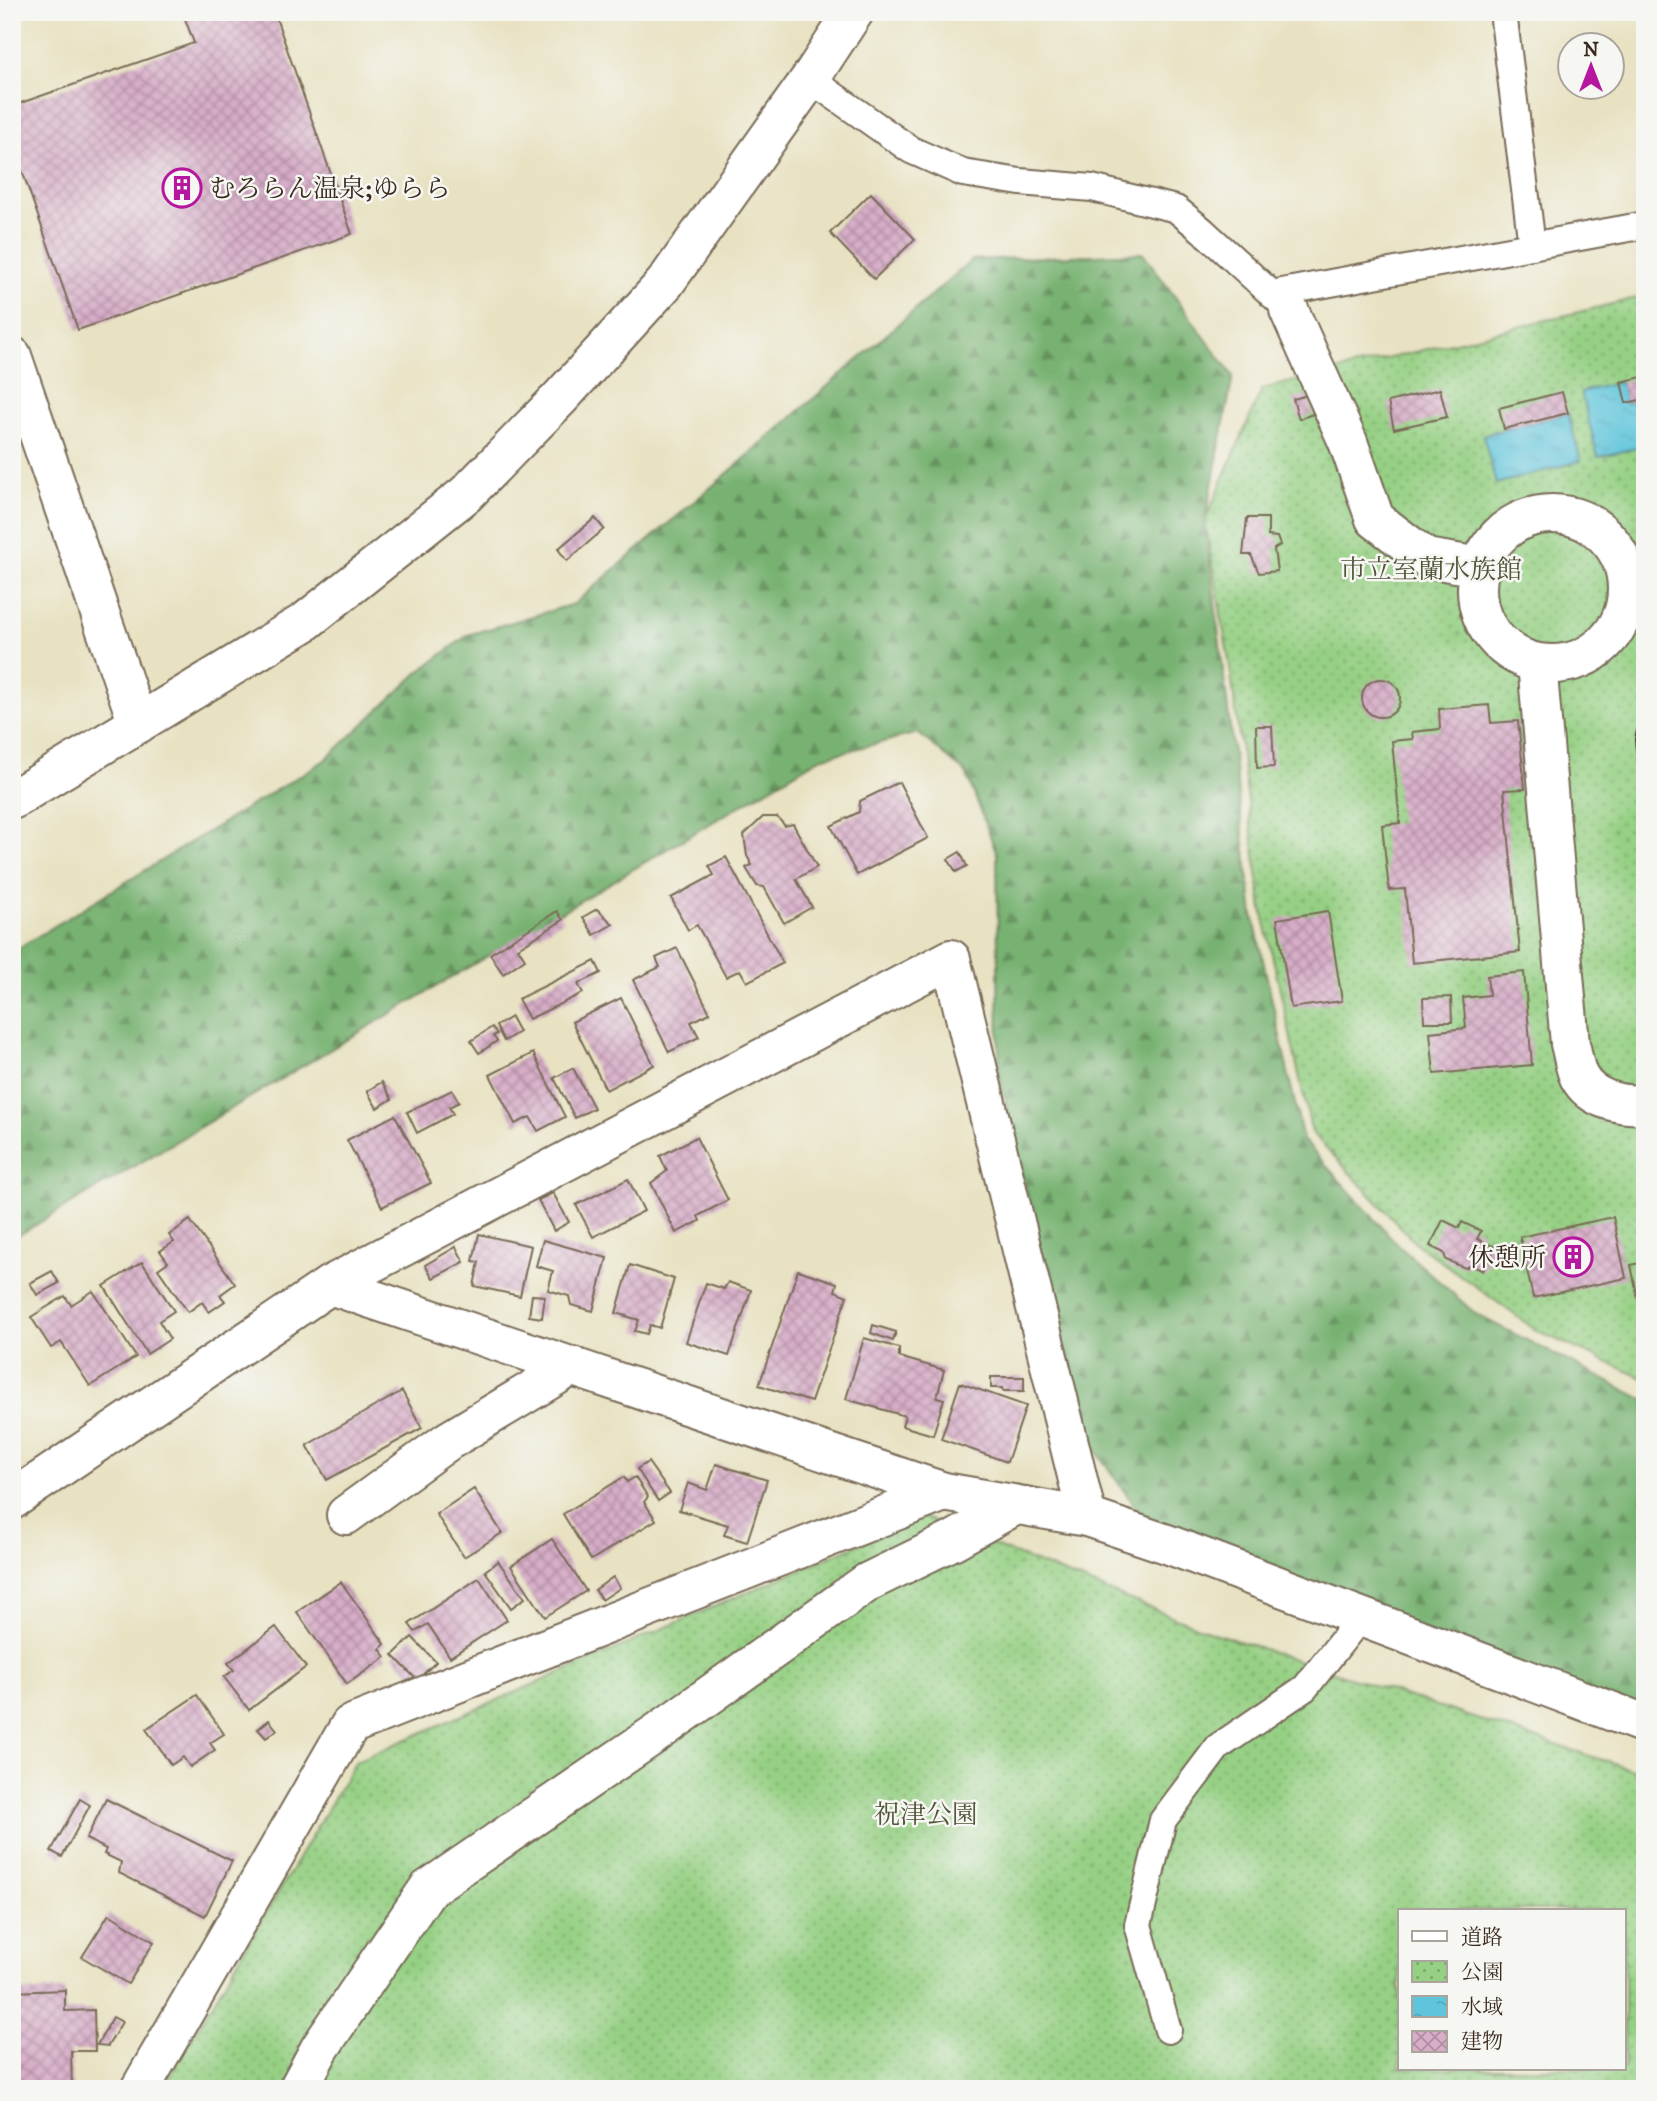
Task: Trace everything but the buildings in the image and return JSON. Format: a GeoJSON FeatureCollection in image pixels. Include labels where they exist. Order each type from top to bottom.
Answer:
{"type":"FeatureCollection","features":[{"type":"Feature","properties":{"kind":"street"},"geometry":{"type":"LineString","coordinates":[[12,800],[305,622],[466,494],[561,398],[665,283],[855,12]]}},
{"type":"Feature","properties":{"kind":"street"},"geometry":{"type":"LineString","coordinates":[[1280,302],[1348,442],[1375,519],[1426,558],[1480,568]]}},
{"type":"Feature","properties":{"kind":"street"},"geometry":{"type":"LineString","coordinates":[[12,356],[138,724]]}},
{"type":"Feature","properties":{"kind":"street"},"geometry":{"type":"LineString","coordinates":[[1557,514],[1581,519],[1603,533],[1618,552],[1627,577],[1626,601],[1618,626],[1602,645],[1583,657],[1561,663],[1537,663],[1514,653],[1495,638],[1482,617],[1477,592],[1480,568],[1491,545],[1509,527],[1532,516],[1557,514]]}},
{"type":"Feature","properties":{"kind":"street"},"geometry":{"type":"LineString","coordinates":[[1537,663],[1570,1044],[1580,1078],[1600,1097],[1628,1105],[1645,1104]]}},
{"type":"Feature","properties":{"kind":"street"},"geometry":{"type":"LineString","coordinates":[[12,1500],[330,1285],[951,959],[1087,1517]]}},
{"type":"Feature","properties":{"kind":"street"},"geometry":{"type":"LineString","coordinates":[[330,1285],[944,1492],[1087,1517],[1167,1544],[1645,1724]]}},
{"type":"Feature","properties":{"kind":"street"},"geometry":{"type":"LineString","coordinates":[[345,1515],[448,1441],[572,1366]]}},
{"type":"Feature","properties":{"kind":"street"},"geometry":{"type":"LineString","coordinates":[[140,2089],[350,1725],[944,1492]]}},
{"type":"Feature","properties":{"kind":"street"},"geometry":{"type":"LineString","coordinates":[[298,2089],[320,2048],[428,1889],[658,1732],[868,1582],[952,1541],[1016,1504]]}},
{"type":"Feature","properties":{"kind":"lane"},"geometry":{"type":"LineString","coordinates":[[1503,12],[1532,246]]}},
{"type":"Feature","properties":{"kind":"lane"},"geometry":{"type":"LineString","coordinates":[[810,79],[911,150],[963,173],[1020,182],[1092,188],[1176,209],[1280,302],[1532,246],[1645,225]]}},
{"type":"Feature","properties":{"kind":"lane"},"geometry":{"type":"LineString","coordinates":[[1168,2030],[1138,1925],[1163,1820],[1218,1747],[1306,1688],[1361,1617]]}},
{"type":"Feature","properties":{"kind":"green space"},"geometry":{"type":"Polygon","coordinates":[[[1143,253],[1233,376],[1205,522],[1253,915],[1303,1140],[1399,1246],[1477,1315],[1645,1400],[1645,1720],[1146,1522],[1083,1432],[999,1074],[997,854],[966,773],[918,733],[820,758],[12,1239],[12,952],[325,760],[419,672],[468,635],[574,604],[972,260],[1143,253]]]}},
{"type":"Feature","properties":{"kind":"green space","name":"市立室蘭水族館"},"geometry":{"type":"Polygon","coordinates":[[[1645,296],[1645,1379],[1537,1331],[1417,1244],[1312,1133],[1262,909],[1230,667],[1205,521],[1262,389],[1645,296]]]}},
{"type":"Feature","properties":{"kind":"green space","name":"祝津公園"},"geometry":{"type":"Polygon","coordinates":[[[922,1517],[1211,1632],[1645,1774],[1645,2089],[162,2089],[356,1761],[922,1517]]]}},
{"type":"Feature","properties":{"kind":"water"},"geometry":{"type":"Polygon","coordinates":[[[1621,382],[1626,403],[1645,399],[1645,446],[1598,457],[1581,392],[1621,382]]]}},
{"type":"Feature","properties":{"kind":"water"},"geometry":{"type":"Polygon","coordinates":[[[1568,413],[1581,461],[1496,484],[1483,435],[1568,413]]]}},
{"type":"Feature","properties":{"kind":"railway"},"geometry":{"type":"LineString","coordinates":[[1645,709],[1638,740],[1645,799]]}},
{"type":"Feature","properties":{"kind":"place","name":"むろらん温泉;ゆらら"},"geometry":{"type":"Point","coordinates":[182,188]}},
{"type":"Feature","properties":{"kind":"place","name":"休憩所"},"geometry":{"type":"Point","coordinates":[1573,1257]}}]}
